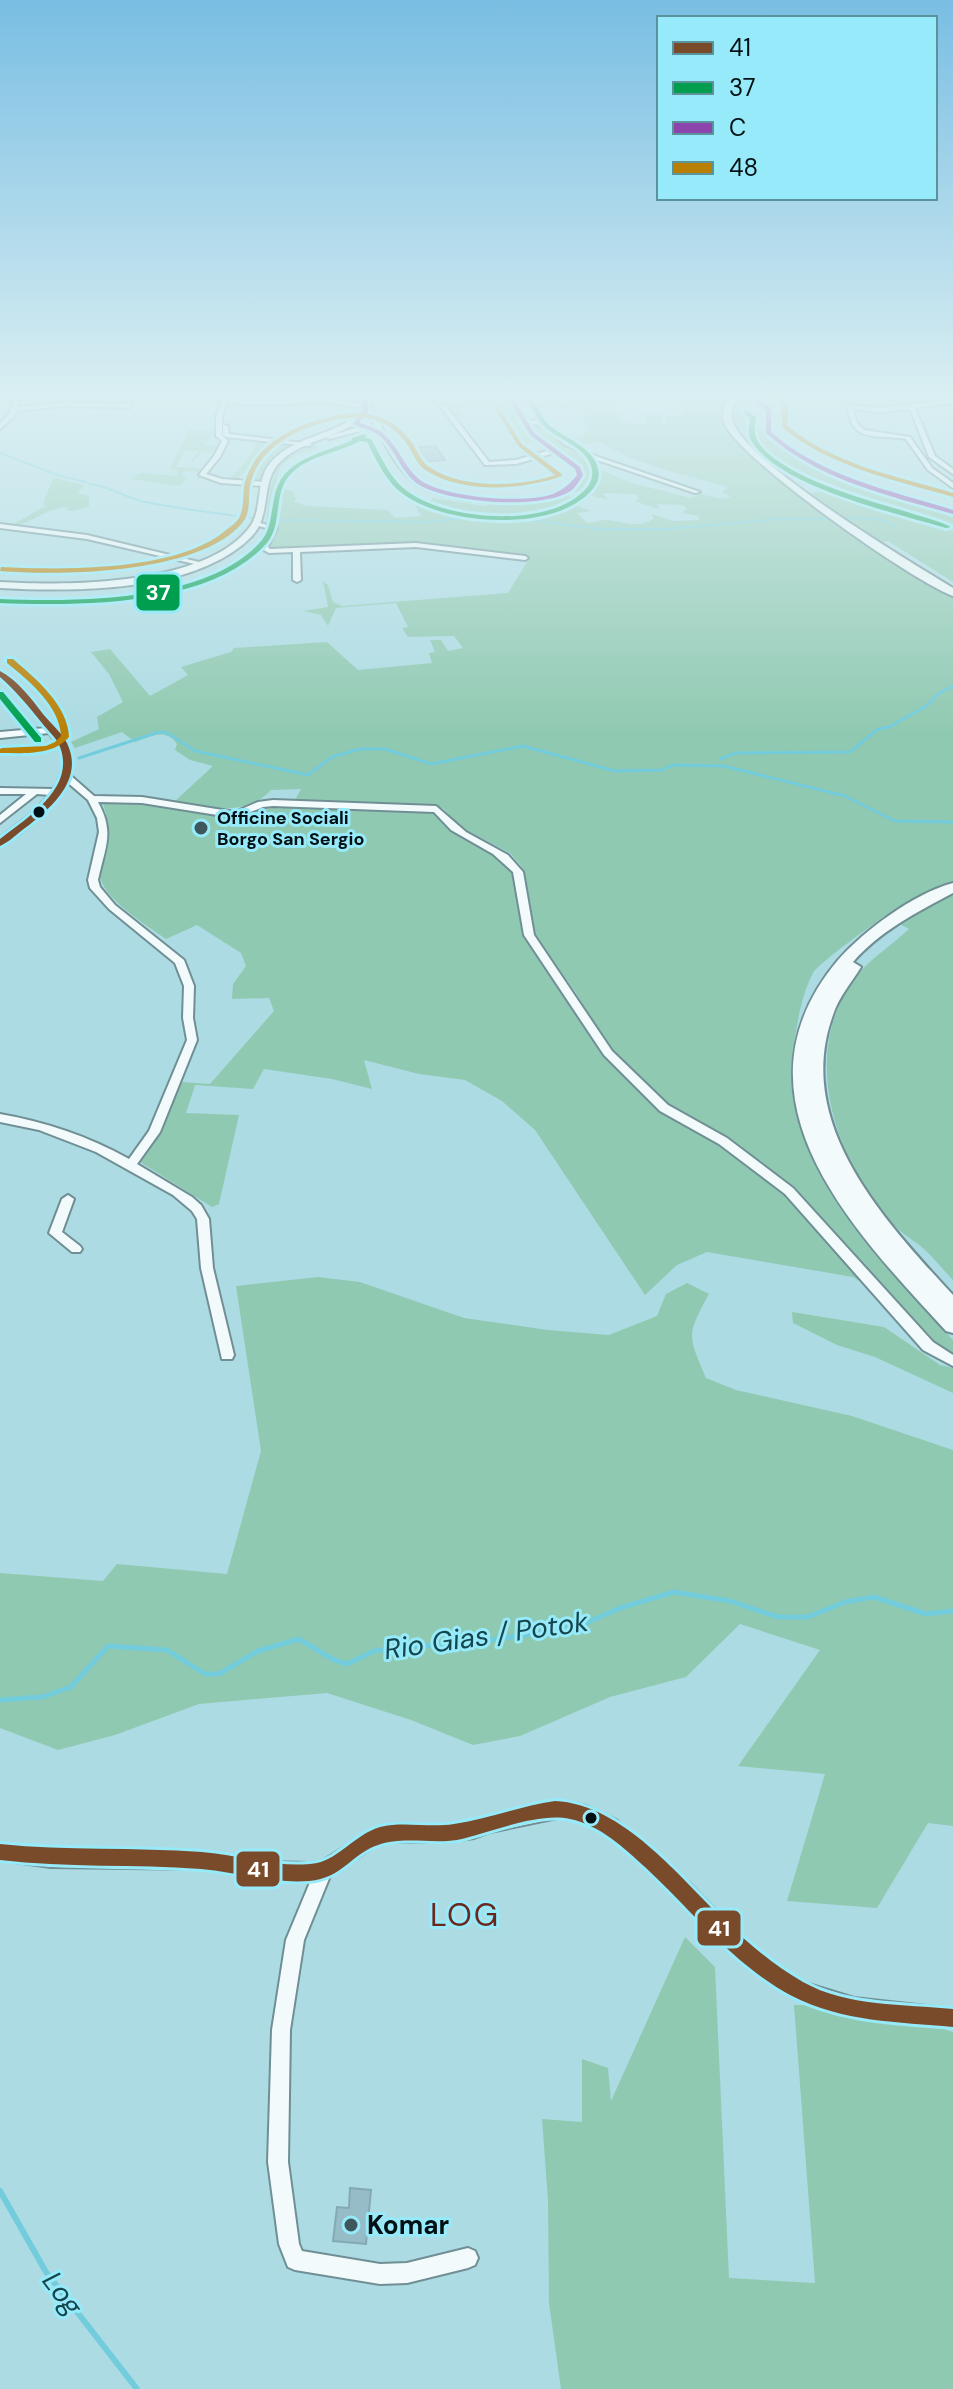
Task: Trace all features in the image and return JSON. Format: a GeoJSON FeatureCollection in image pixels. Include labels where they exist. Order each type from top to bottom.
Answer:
{"type":"FeatureCollection","features":[{"type":"Feature","properties":{"kind":"highway"},"geometry":{"type":"LineString","coordinates":[[834,510],[953,593]]}},
{"type":"Feature","properties":{"kind":"highway"},"geometry":{"type":"LineString","coordinates":[[879,543],[953,587]]}},
{"type":"Feature","properties":{"kind":"highway"},"geometry":{"type":"LineString","coordinates":[[953,887],[847,957],[819,994],[803,1035],[800,1066],[802,1099],[814,1144],[856,1216],[953,1326]]}},
{"type":"Feature","properties":{"kind":"highway"},"geometry":{"type":"LineString","coordinates":[[953,899],[898,923],[859,960],[832,999],[815,1057],[817,1100],[829,1142],[853,1188],[897,1245],[953,1307]]}},
{"type":"Feature","properties":{"kind":"main road"},"geometry":{"type":"LineString","coordinates":[[0,585],[37,588],[103,585],[157,576],[199,563],[235,546],[257,524],[259,510]]}},
{"type":"Feature","properties":{"kind":"street"},"geometry":{"type":"LineString","coordinates":[[257,524],[274,528],[265,550],[416,545],[525,558]]}},
{"type":"Feature","properties":{"kind":"street"},"geometry":{"type":"LineString","coordinates":[[0,526],[87,537],[199,563]]}},
{"type":"Feature","properties":{"kind":"street"},"geometry":{"type":"LineString","coordinates":[[296,550],[297,580]]}},
{"type":"Feature","properties":{"kind":"street"},"geometry":{"type":"LineString","coordinates":[[0,673],[19,689],[66,749],[68,766],[58,792],[0,843]]}},
{"type":"Feature","properties":{"kind":"street"},"geometry":{"type":"LineString","coordinates":[[0,735],[51,730]]}},
{"type":"Feature","properties":{"kind":"street"},"geometry":{"type":"LineString","coordinates":[[66,776],[92,799],[102,818],[104,832],[93,880],[95,888],[112,907],[180,962],[189,986],[188,1018],[192,1040],[154,1132],[131,1164]]}},
{"type":"Feature","properties":{"kind":"street"},"geometry":{"type":"LineString","coordinates":[[0,791],[58,792]]}},
{"type":"Feature","properties":{"kind":"street"},"geometry":{"type":"LineString","coordinates":[[0,820],[34,792]]}},
{"type":"Feature","properties":{"kind":"street"},"geometry":{"type":"LineString","coordinates":[[92,799],[142,800],[236,815],[261,804],[273,803],[436,809],[455,829],[493,847],[513,864],[518,872],[529,935],[608,1053],[657,1102],[734,1148],[789,1191],[928,1346],[953,1361]]}},
{"type":"Feature","properties":{"kind":"street"},"geometry":{"type":"LineString","coordinates":[[0,1118],[53,1128],[131,1164],[191,1201],[203,1219],[207,1268],[227,1355]]}},
{"type":"Feature","properties":{"kind":"street"},"geometry":{"type":"LineString","coordinates":[[68,1199],[55,1233],[76,1249]]}},
{"type":"Feature","properties":{"kind":"street"},"geometry":{"type":"LineString","coordinates":[[0,1852],[51,1859],[206,1861],[265,1871],[324,1870],[372,1838],[389,1834],[443,1834],[562,1809],[586,1814],[610,1826],[683,1889],[733,1940],[770,1971],[801,1991],[854,2007],[953,2018]]}},
{"type":"Feature","properties":{"kind":"street"},"geometry":{"type":"LineString","coordinates":[[324,1870],[295,1940],[281,2030],[278,2162],[292,2252],[295,2260],[380,2274],[407,2273],[468,2258]]}},
{"type":"Feature","properties":{"kind":"green space"},"geometry":{"type":"Polygon","coordinates":[[[37,510],[53,510],[24,523],[12,525],[37,510]]]}},
{"type":"Feature","properties":{"kind":"green space"},"geometry":{"type":"Polygon","coordinates":[[[268,510],[388,510],[395,518],[421,516],[418,510],[590,510],[577,513],[587,523],[604,520],[642,524],[654,518],[651,514],[673,521],[700,520],[698,516],[682,513],[685,510],[939,510],[953,516],[953,582],[888,541],[872,545],[890,561],[953,598],[953,1280],[924,1249],[899,1230],[858,1176],[843,1145],[827,1079],[828,1046],[836,1014],[851,983],[871,961],[909,929],[885,916],[813,973],[804,996],[795,1038],[793,1084],[800,1127],[816,1166],[837,1204],[863,1240],[953,1340],[953,1354],[930,1339],[862,1261],[761,1161],[668,1105],[606,1044],[576,993],[533,932],[521,866],[510,853],[458,826],[444,809],[427,805],[295,800],[301,789],[271,790],[261,799],[238,807],[212,808],[174,802],[213,766],[190,760],[175,750],[177,744],[168,736],[158,735],[135,742],[122,732],[75,748],[71,742],[99,729],[97,717],[123,702],[109,674],[91,652],[110,649],[150,696],[188,675],[181,667],[231,652],[234,648],[327,642],[358,670],[432,663],[429,653],[435,652],[430,640],[441,640],[448,651],[463,648],[454,636],[408,637],[402,628],[408,627],[396,603],[336,608],[328,626],[321,615],[303,611],[328,607],[323,581],[328,585],[333,602],[342,606],[508,593],[530,557],[425,543],[272,548],[270,545],[277,528],[266,522],[268,510]]]}},
{"type":"Feature","properties":{"kind":"green space"},"geometry":{"type":"Polygon","coordinates":[[[154,803],[238,819],[266,807],[434,812],[448,827],[486,847],[512,871],[523,932],[606,1057],[666,1114],[747,1162],[784,1194],[842,1253],[869,1287],[853,1277],[707,1252],[677,1265],[645,1295],[535,1130],[502,1101],[465,1080],[419,1074],[364,1060],[372,1089],[332,1079],[264,1069],[253,1089],[195,1085],[186,1113],[239,1115],[219,1204],[212,1207],[140,1162],[165,1124],[181,1082],[210,1084],[274,1011],[269,998],[232,999],[233,984],[246,966],[241,953],[197,925],[166,939],[107,892],[100,873],[108,836],[103,804],[154,803]]]}},
{"type":"Feature","properties":{"kind":"green space"},"geometry":{"type":"Polygon","coordinates":[[[318,1277],[360,1282],[464,1318],[609,1335],[657,1316],[666,1294],[687,1283],[709,1294],[696,1319],[692,1336],[706,1378],[736,1390],[852,1416],[953,1450],[953,1826],[928,1823],[877,1908],[787,1901],[825,1774],[738,1766],[820,1650],[740,1624],[686,1677],[610,1697],[520,1736],[473,1745],[411,1720],[327,1693],[199,1704],[115,1735],[58,1750],[0,1728],[0,1573],[103,1581],[117,1564],[227,1574],[261,1451],[236,1286],[318,1277]]]}},
{"type":"Feature","properties":{"kind":"green space"},"geometry":{"type":"Polygon","coordinates":[[[792,1312],[884,1327],[940,1365],[953,1368],[953,1393],[875,1357],[837,1345],[793,1323],[792,1312]]]}},
{"type":"Feature","properties":{"kind":"green space"},"geometry":{"type":"Polygon","coordinates":[[[685,1937],[715,1967],[729,2278],[815,2283],[794,2005],[878,2006],[953,2032],[953,2389],[561,2389],[549,2303],[548,2201],[542,2119],[582,2122],[582,2059],[608,2068],[611,2101],[685,1937]]]}},
{"type":"Feature","properties":{"kind":"building","name":"Komar"},"geometry":{"type":"Polygon","coordinates":[[[350,2188],[371,2190],[366,2244],[333,2241],[337,2207],[349,2208],[350,2188]]]}},
{"type":"Feature","properties":{"kind":"waterway"},"geometry":{"type":"LineString","coordinates":[[195,510],[253,518]]}},
{"type":"Feature","properties":{"kind":"waterway"},"geometry":{"type":"LineString","coordinates":[[274,520],[431,522],[488,515],[599,529],[667,529],[778,519],[868,518],[886,521],[896,528]]}},
{"type":"Feature","properties":{"kind":"waterway"},"geometry":{"type":"LineString","coordinates":[[720,759],[736,753],[850,752],[878,729],[889,727],[926,706],[938,694],[953,686]]}},
{"type":"Feature","properties":{"kind":"waterway"},"geometry":{"type":"LineString","coordinates":[[79,758],[159,732],[168,733],[195,751],[308,775],[332,757],[360,749],[385,749],[431,764],[523,746],[615,771],[662,770],[672,765],[724,766],[845,796],[895,821],[953,822]]}},
{"type":"Feature","properties":{"kind":"waterway","name":"Rio Gias / Potok"},"geometry":{"type":"LineString","coordinates":[[0,1700],[42,1697],[71,1687],[108,1646],[167,1650],[205,1674],[219,1674],[258,1651],[299,1639],[334,1660],[347,1664],[374,1651],[422,1645],[445,1647],[577,1627],[620,1608],[674,1592],[730,1601],[778,1617],[808,1617],[845,1602],[874,1597],[926,1614],[953,1611]]}},
{"type":"Feature","properties":{"kind":"waterway","name":"Log"},"geometry":{"type":"LineString","coordinates":[[0,2191],[46,2272],[137,2389]]}},
{"type":"Feature","properties":{"kind":"transit line","name":"48"},"geometry":{"type":"LineString","coordinates":[[1,569],[92,569],[163,560],[194,551],[221,538],[240,521],[244,510]]}},
{"type":"Feature","properties":{"kind":"transit line","name":"37"},"geometry":{"type":"LineString","coordinates":[[0,601],[65,602],[141,596],[213,577],[243,562],[265,541],[275,510]]}},
{"type":"Feature","properties":{"kind":"transit line","name":"37"},"geometry":{"type":"LineString","coordinates":[[446,510],[501,518],[527,517],[556,510]]}},
{"type":"Feature","properties":{"kind":"transit line","name":"37"},"geometry":{"type":"LineString","coordinates":[[894,510],[948,527]]}},
{"type":"Feature","properties":{"kind":"transit line","name":"C"},"geometry":{"type":"LineString","coordinates":[[948,510],[953,512]]}},
{"type":"Feature","properties":{"kind":"transit line","name":"48"},"geometry":{"type":"LineString","coordinates":[[2,751],[46,748],[58,744],[65,737],[65,726],[50,701],[10,661]]}},
{"type":"Feature","properties":{"kind":"transit line","name":"41"},"geometry":{"type":"LineString","coordinates":[[0,673],[59,738],[68,763],[66,777],[49,803],[0,843]]}},
{"type":"Feature","properties":{"kind":"transit line","name":"37"},"geometry":{"type":"LineString","coordinates":[[0,694],[38,740]]}},
{"type":"Feature","properties":{"kind":"transit line","name":"41"},"geometry":{"type":"LineString","coordinates":[[0,1852],[179,1859],[305,1873],[327,1869],[379,1836],[397,1833],[443,1834],[540,1811],[567,1810],[599,1821],[626,1840],[737,1945],[777,1977],[799,1990],[855,2008],[953,2018]]}},
{"type":"Feature","properties":{"kind":"place","name":"Officine Sociali Borgo San Sergio"},"geometry":{"type":"Point","coordinates":[201,828]}},
{"type":"Feature","properties":{"kind":"place","name":"Komar"},"geometry":{"type":"Point","coordinates":[351,2225]}},
{"type":"Feature","properties":{"kind":"district","name":"LOG"},"geometry":{"type":"Point","coordinates":[465,1915]}}]}
